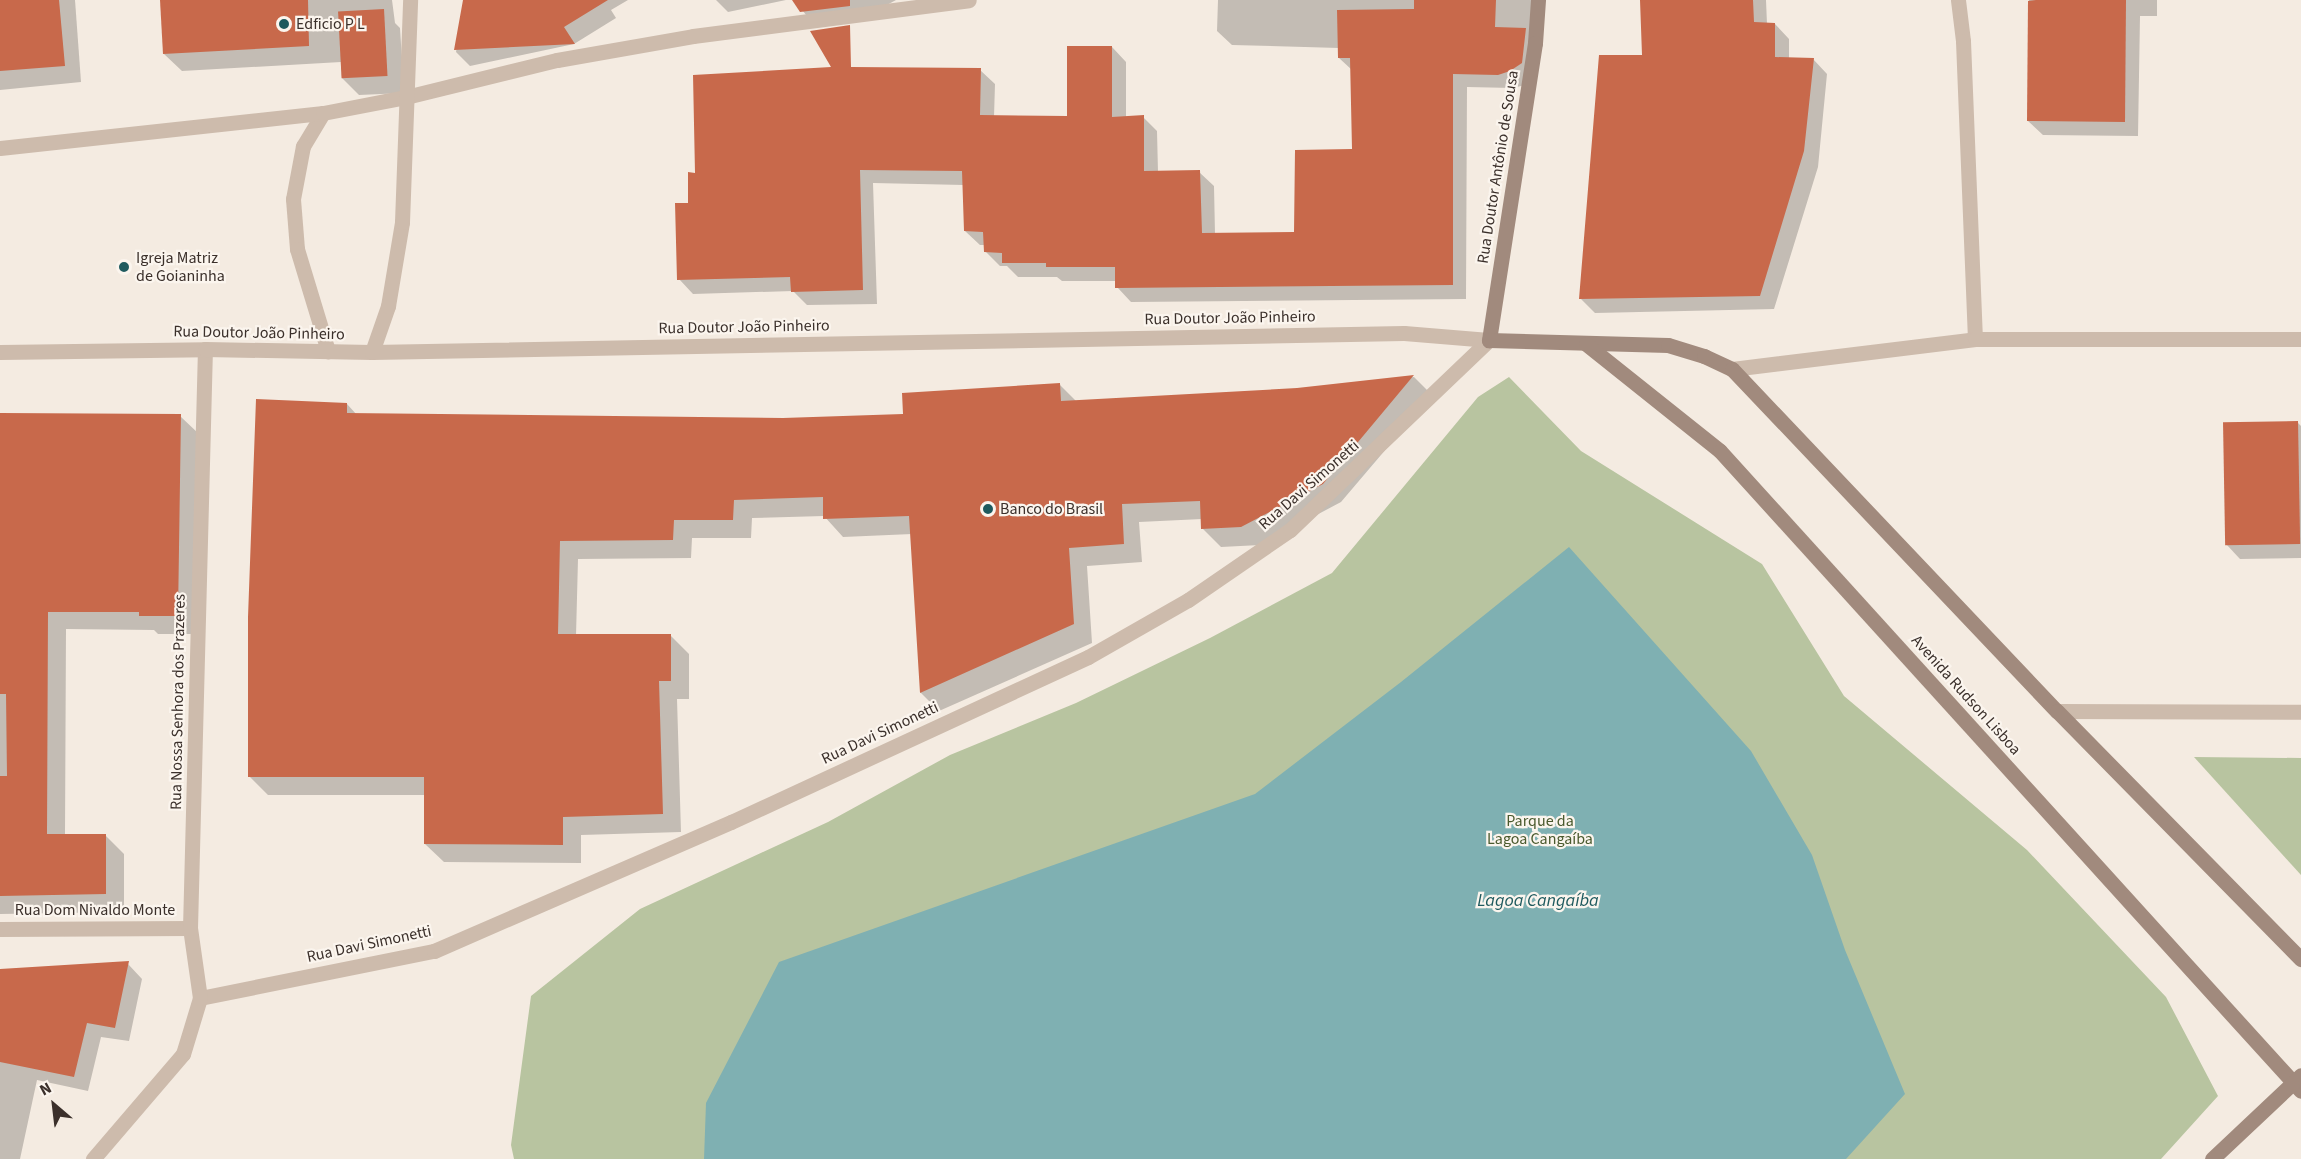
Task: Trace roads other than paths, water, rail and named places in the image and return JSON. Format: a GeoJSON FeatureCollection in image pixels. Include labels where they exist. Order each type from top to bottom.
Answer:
{"type":"FeatureCollection","features":[{"type":"Feature","properties":{"kind":"main road","name":"Rua Doutor Antônio de Sousa"},"geometry":{"type":"LineString","coordinates":[[1489,340],[1535,43],[1538,0]]}},
{"type":"Feature","properties":{"kind":"main road"},"geometry":{"type":"LineString","coordinates":[[1489,340],[1668,345],[1704,356],[1732,369],[2057,711],[2301,959]]}},
{"type":"Feature","properties":{"kind":"main road","name":"Avenida Rudson Lisboa"},"geometry":{"type":"LineString","coordinates":[[1586,344],[1720,451],[2298,1082]]}},
{"type":"Feature","properties":{"kind":"main road"},"geometry":{"type":"LineString","coordinates":[[2212,1159],[2298,1082]]}},
{"type":"Feature","properties":{"kind":"street"},"geometry":{"type":"LineString","coordinates":[[372,352],[388,306],[402,222],[410,0]]}},
{"type":"Feature","properties":{"kind":"street"},"geometry":{"type":"LineString","coordinates":[[0,148],[323,113],[406,97],[557,60],[602,52],[776,24],[969,0]]}},
{"type":"Feature","properties":{"kind":"street"},"geometry":{"type":"LineString","coordinates":[[1958,0],[1963,41],[1975,339]]}},
{"type":"Feature","properties":{"kind":"street"},"geometry":{"type":"LineString","coordinates":[[323,113],[303,146],[293,199],[297,249],[328,351]]}},
{"type":"Feature","properties":{"kind":"street","name":"Rua Doutor João Pinheiro"},"geometry":{"type":"LineString","coordinates":[[0,352],[205,349],[372,352],[1404,333],[1489,340]]}},
{"type":"Feature","properties":{"kind":"street"},"geometry":{"type":"LineString","coordinates":[[1732,369],[1975,339],[2301,339]]}},
{"type":"Feature","properties":{"kind":"street","name":"Rua Davi Simonetti"},"geometry":{"type":"LineString","coordinates":[[200,998],[434,951],[731,822],[1088,657],[1188,600],[1290,531],[1489,340]]}},
{"type":"Feature","properties":{"kind":"street","name":"Rua Nossa Senhora dos Prazeres"},"geometry":{"type":"LineString","coordinates":[[93,1159],[183,1054],[200,998],[190,928],[205,349]]}},
{"type":"Feature","properties":{"kind":"street"},"geometry":{"type":"LineString","coordinates":[[2057,711],[2301,712]]}},
{"type":"Feature","properties":{"kind":"street","name":"Rua Dom Nivaldo Monte"},"geometry":{"type":"LineString","coordinates":[[0,929],[190,928]]}},
{"type":"Feature","properties":{"kind":"water","name":"Lagoa Cangaíba"},"geometry":{"type":"Polygon","coordinates":[[[1569,547],[1751,751],[1812,855],[1845,950],[1905,1094],[1846,1159],[704,1159],[706,1103],[779,962],[1255,794],[1401,682],[1569,547]]]}},
{"type":"Feature","properties":{"kind":"place","name":"Edficio P L"},"geometry":{"type":"Point","coordinates":[284,24]}},
{"type":"Feature","properties":{"kind":"place","name":"Igreja Matriz de Goianinha"},"geometry":{"type":"Point","coordinates":[124,267]}},
{"type":"Feature","properties":{"kind":"place","name":"Banco do Brasil"},"geometry":{"type":"Point","coordinates":[988,509]}},
{"type":"Feature","properties":{"kind":"park label","name":"Parque da Lagoa Cangaíba"},"geometry":{"type":"Point","coordinates":[1540,830]}}]}
